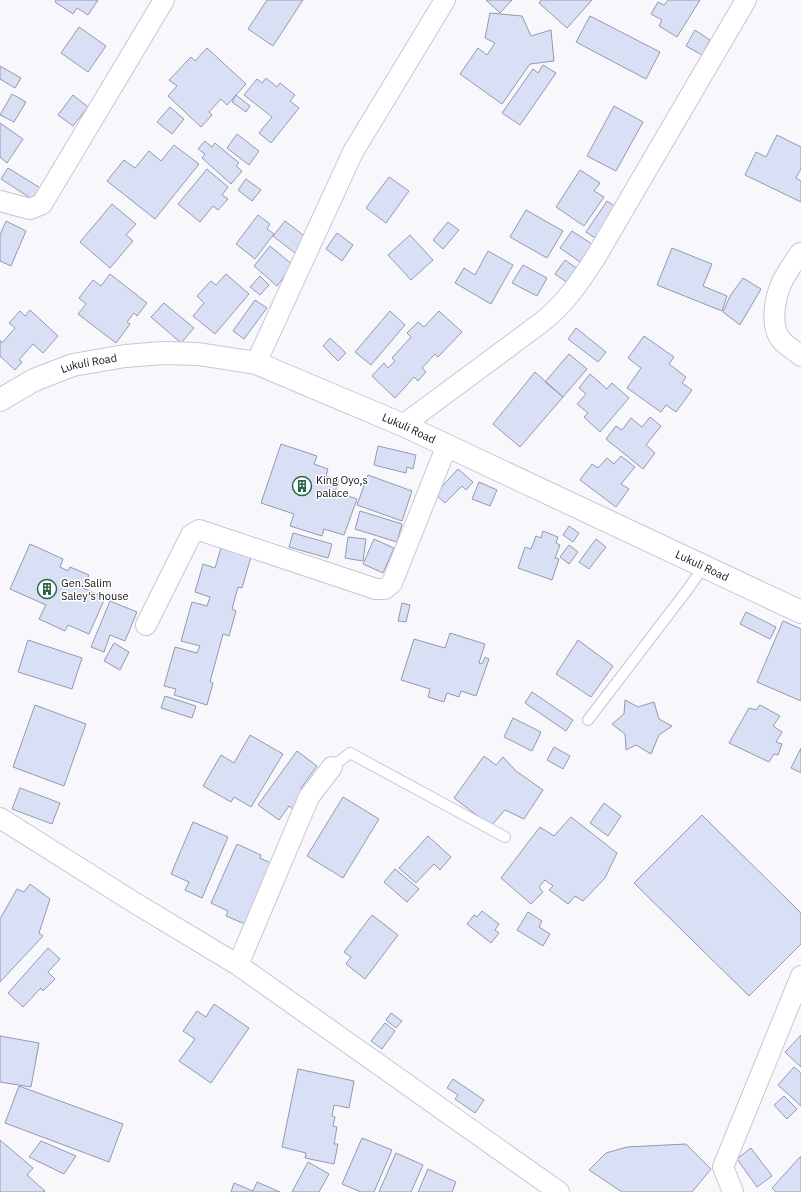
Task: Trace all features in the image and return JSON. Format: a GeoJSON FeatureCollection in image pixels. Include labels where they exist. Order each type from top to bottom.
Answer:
{"type":"FeatureCollection","features":[{"type":"Feature","properties":{"kind":"street"},"geometry":{"type":"LineString","coordinates":[[0,201],[30,209],[42,204],[164,0]]}},
{"type":"Feature","properties":{"kind":"street"},"geometry":{"type":"LineString","coordinates":[[256,363],[353,152],[446,0]]}},
{"type":"Feature","properties":{"kind":"street"},"geometry":{"type":"LineString","coordinates":[[404,425],[558,310],[571,295],[613,228],[746,0]]}},
{"type":"Feature","properties":{"kind":"street"},"geometry":{"type":"LineString","coordinates":[[800,253],[782,282],[774,317],[776,331],[781,340],[801,356]]}},
{"type":"Feature","properties":{"kind":"street","name":"Lukuli Road"},"geometry":{"type":"LineString","coordinates":[[0,400],[34,380],[73,365],[125,356],[162,353],[198,354],[256,363],[404,425],[801,612]]}},
{"type":"Feature","properties":{"kind":"street"},"geometry":{"type":"LineString","coordinates":[[146,625],[191,535],[198,530],[376,589],[385,589],[392,583],[447,445]]}},
{"type":"Feature","properties":{"kind":"street"},"geometry":{"type":"LineString","coordinates":[[238,965],[309,797],[332,767]]}},
{"type":"Feature","properties":{"kind":"street"},"geometry":{"type":"LineString","coordinates":[[0,818],[135,903],[238,965],[559,1192]]}},
{"type":"Feature","properties":{"kind":"street"},"geometry":{"type":"LineString","coordinates":[[733,1192],[723,1167],[801,976]]}},
{"type":"Feature","properties":{"kind":"lane"},"geometry":{"type":"LineString","coordinates":[[588,720],[704,566]]}},
{"type":"Feature","properties":{"kind":"lane"},"geometry":{"type":"LineString","coordinates":[[332,767],[350,753],[504,837]]}},
{"type":"Feature","properties":{"kind":"building"},"geometry":{"type":"Polygon","coordinates":[[[56,0],[98,0],[88,15],[77,8],[73,14],[55,2],[56,0]]]}},
{"type":"Feature","properties":{"kind":"building"},"geometry":{"type":"Polygon","coordinates":[[[267,0],[303,0],[273,46],[248,29],[267,0]]]}},
{"type":"Feature","properties":{"kind":"building"},"geometry":{"type":"Polygon","coordinates":[[[486,0],[512,0],[500,13],[486,0]]]}},
{"type":"Feature","properties":{"kind":"building"},"geometry":{"type":"Polygon","coordinates":[[[541,0],[592,0],[567,28],[539,3],[541,0]]]}},
{"type":"Feature","properties":{"kind":"building"},"geometry":{"type":"Polygon","coordinates":[[[668,0],[700,0],[677,37],[659,26],[662,20],[651,14],[658,2],[664,5],[668,0]]]}},
{"type":"Feature","properties":{"kind":"building"},"geometry":{"type":"Polygon","coordinates":[[[490,13],[522,16],[531,36],[551,30],[554,61],[530,64],[502,104],[460,74],[478,48],[487,55],[495,43],[485,38],[490,13]]]}},
{"type":"Feature","properties":{"kind":"building"},"geometry":{"type":"Polygon","coordinates":[[[590,16],[660,52],[646,79],[576,42],[590,16]]]}},
{"type":"Feature","properties":{"kind":"building"},"geometry":{"type":"Polygon","coordinates":[[[79,27],[106,46],[88,72],[61,53],[79,27]]]}},
{"type":"Feature","properties":{"kind":"building"},"geometry":{"type":"Polygon","coordinates":[[[695,30],[710,40],[702,55],[686,46],[695,30]]]}},
{"type":"Feature","properties":{"kind":"building"},"geometry":{"type":"Polygon","coordinates":[[[207,48],[246,84],[227,105],[221,99],[209,112],[212,115],[201,127],[168,96],[177,86],[169,80],[191,57],[195,61],[207,48]]]}},
{"type":"Feature","properties":{"kind":"building"},"geometry":{"type":"Polygon","coordinates":[[[543,65],[556,73],[520,125],[502,113],[533,69],[538,73],[543,65]]]}},
{"type":"Feature","properties":{"kind":"building"},"geometry":{"type":"Polygon","coordinates":[[[0,66],[21,78],[15,88],[0,79],[0,66]]]}},
{"type":"Feature","properties":{"kind":"building"},"geometry":{"type":"Polygon","coordinates":[[[266,78],[277,87],[280,83],[295,95],[290,101],[299,108],[271,143],[259,133],[272,117],[244,95],[257,79],[262,83],[266,78]]]}},
{"type":"Feature","properties":{"kind":"building"},"geometry":{"type":"Polygon","coordinates":[[[12,94],[26,102],[14,122],[0,115],[12,94]]]}},
{"type":"Feature","properties":{"kind":"building"},"geometry":{"type":"Polygon","coordinates":[[[73,95],[88,107],[73,126],[58,115],[73,95]]]}},
{"type":"Feature","properties":{"kind":"building"},"geometry":{"type":"Polygon","coordinates":[[[236,95],[250,106],[246,112],[232,102],[236,95]]]}},
{"type":"Feature","properties":{"kind":"building"},"geometry":{"type":"Polygon","coordinates":[[[614,106],[643,122],[616,171],[587,156],[614,106]]]}},
{"type":"Feature","properties":{"kind":"building"},"geometry":{"type":"Polygon","coordinates":[[[170,107],[184,119],[172,134],[157,122],[170,107]]]}},
{"type":"Feature","properties":{"kind":"building"},"geometry":{"type":"Polygon","coordinates":[[[0,123],[23,139],[7,163],[0,157],[0,123]]]}},
{"type":"Feature","properties":{"kind":"building"},"geometry":{"type":"Polygon","coordinates":[[[237,134],[259,151],[249,165],[227,148],[237,134]]]}},
{"type":"Feature","properties":{"kind":"building"},"geometry":{"type":"Polygon","coordinates":[[[777,135],[801,147],[801,169],[796,178],[801,181],[801,202],[745,175],[756,152],[766,157],[777,135]]]}},
{"type":"Feature","properties":{"kind":"building"},"geometry":{"type":"Polygon","coordinates":[[[205,141],[212,147],[215,143],[239,163],[236,166],[242,171],[231,184],[202,158],[205,154],[198,149],[205,141]]]}},
{"type":"Feature","properties":{"kind":"building"},"geometry":{"type":"Polygon","coordinates":[[[174,145],[199,164],[155,219],[107,181],[124,160],[135,168],[149,151],[161,161],[174,145]]]}},
{"type":"Feature","properties":{"kind":"building"},"geometry":{"type":"Polygon","coordinates":[[[8,168],[42,189],[35,201],[1,179],[8,168]]]}},
{"type":"Feature","properties":{"kind":"building"},"geometry":{"type":"Polygon","coordinates":[[[207,169],[228,187],[222,195],[228,199],[218,210],[213,206],[200,222],[178,204],[207,169]]]}},
{"type":"Feature","properties":{"kind":"building"},"geometry":{"type":"Polygon","coordinates":[[[580,170],[600,183],[594,191],[604,197],[584,226],[556,207],[580,170]]]}},
{"type":"Feature","properties":{"kind":"building"},"geometry":{"type":"Polygon","coordinates":[[[389,177],[409,191],[386,223],[366,208],[389,177]]]}},
{"type":"Feature","properties":{"kind":"building"},"geometry":{"type":"Polygon","coordinates":[[[246,179],[261,190],[252,201],[238,190],[246,179]]]}},
{"type":"Feature","properties":{"kind":"building"},"geometry":{"type":"Polygon","coordinates":[[[607,201],[616,207],[595,238],[586,232],[607,201]]]}},
{"type":"Feature","properties":{"kind":"building"},"geometry":{"type":"Polygon","coordinates":[[[112,204],[136,224],[126,235],[133,241],[110,268],[80,242],[112,204]]]}},
{"type":"Feature","properties":{"kind":"building"},"geometry":{"type":"Polygon","coordinates":[[[526,210],[563,231],[547,258],[510,237],[526,210]]]}},
{"type":"Feature","properties":{"kind":"building"},"geometry":{"type":"Polygon","coordinates":[[[258,215],[270,224],[267,229],[274,234],[255,259],[236,244],[258,215]]]}},
{"type":"Feature","properties":{"kind":"building"},"geometry":{"type":"Polygon","coordinates":[[[6,221],[26,231],[11,266],[0,261],[0,235],[6,221]]]}},
{"type":"Feature","properties":{"kind":"building"},"geometry":{"type":"Polygon","coordinates":[[[285,221],[307,238],[295,253],[273,236],[285,221]]]}},
{"type":"Feature","properties":{"kind":"building"},"geometry":{"type":"Polygon","coordinates":[[[448,222],[459,230],[443,249],[433,240],[448,222]]]}},
{"type":"Feature","properties":{"kind":"building"},"geometry":{"type":"Polygon","coordinates":[[[572,231],[592,244],[580,262],[560,248],[572,231]]]}},
{"type":"Feature","properties":{"kind":"building"},"geometry":{"type":"Polygon","coordinates":[[[337,233],[353,245],[342,261],[326,249],[337,233]]]}},
{"type":"Feature","properties":{"kind":"building"},"geometry":{"type":"Polygon","coordinates":[[[410,235],[433,260],[411,280],[388,255],[410,235]]]}},
{"type":"Feature","properties":{"kind":"building"},"geometry":{"type":"Polygon","coordinates":[[[270,246],[293,265],[277,286],[254,266],[270,246]]]}},
{"type":"Feature","properties":{"kind":"building"},"geometry":{"type":"Polygon","coordinates":[[[672,248],[712,264],[703,286],[727,296],[722,311],[657,285],[672,248]]]}},
{"type":"Feature","properties":{"kind":"building"},"geometry":{"type":"Polygon","coordinates":[[[488,251],[513,265],[491,304],[455,283],[464,268],[475,275],[488,251]]]}},
{"type":"Feature","properties":{"kind":"building"},"geometry":{"type":"Polygon","coordinates":[[[565,260],[578,269],[568,283],[555,274],[565,260]]]}},
{"type":"Feature","properties":{"kind":"building"},"geometry":{"type":"Polygon","coordinates":[[[523,265],[547,278],[537,296],[512,283],[523,265]]]}},
{"type":"Feature","properties":{"kind":"building"},"geometry":{"type":"Polygon","coordinates":[[[110,274],[147,303],[137,316],[134,313],[127,322],[130,324],[116,343],[78,314],[86,304],[79,298],[93,280],[101,286],[110,274]]]}},
{"type":"Feature","properties":{"kind":"building"},"geometry":{"type":"Polygon","coordinates":[[[226,274],[249,294],[215,334],[193,316],[204,303],[197,296],[211,281],[216,285],[226,274]]]}},
{"type":"Feature","properties":{"kind":"building"},"geometry":{"type":"Polygon","coordinates":[[[260,276],[269,285],[260,295],[250,287],[260,276]]]}},
{"type":"Feature","properties":{"kind":"building"},"geometry":{"type":"Polygon","coordinates":[[[743,278],[761,289],[740,325],[723,312],[730,296],[743,278]]]}},
{"type":"Feature","properties":{"kind":"building"},"geometry":{"type":"Polygon","coordinates":[[[255,300],[267,308],[244,339],[233,331],[255,300]]]}},
{"type":"Feature","properties":{"kind":"building"},"geometry":{"type":"Polygon","coordinates":[[[164,303],[194,328],[181,343],[151,317],[164,303]]]}},
{"type":"Feature","properties":{"kind":"building"},"geometry":{"type":"Polygon","coordinates":[[[30,310],[58,336],[43,353],[33,344],[19,360],[22,362],[15,370],[0,356],[0,340],[2,343],[15,328],[9,323],[20,311],[25,316],[30,310]]]}},
{"type":"Feature","properties":{"kind":"building"},"geometry":{"type":"Polygon","coordinates":[[[390,311],[405,325],[371,365],[355,352],[390,311]]]}},
{"type":"Feature","properties":{"kind":"building"},"geometry":{"type":"Polygon","coordinates":[[[439,311],[462,332],[438,357],[435,354],[422,368],[426,372],[418,381],[414,377],[395,398],[372,376],[384,363],[388,368],[395,361],[392,358],[411,337],[407,333],[418,322],[424,327],[439,311]]]}},
{"type":"Feature","properties":{"kind":"building"},"geometry":{"type":"Polygon","coordinates":[[[576,328],[606,352],[598,362],[568,339],[576,328]]]}},
{"type":"Feature","properties":{"kind":"building"},"geometry":{"type":"Polygon","coordinates":[[[644,336],[674,357],[669,364],[686,377],[682,383],[692,390],[676,412],[666,405],[661,412],[627,388],[641,368],[628,358],[644,336]]]}},
{"type":"Feature","properties":{"kind":"building"},"geometry":{"type":"Polygon","coordinates":[[[330,338],[346,353],[338,361],[323,346],[330,338]]]}},
{"type":"Feature","properties":{"kind":"building"},"geometry":{"type":"Polygon","coordinates":[[[569,354],[587,369],[563,397],[545,382],[569,354]]]}},
{"type":"Feature","properties":{"kind":"building"},"geometry":{"type":"Polygon","coordinates":[[[535,372],[563,397],[520,447],[493,424],[535,372]]]}},
{"type":"Feature","properties":{"kind":"building"},"geometry":{"type":"Polygon","coordinates":[[[590,374],[607,389],[612,383],[629,398],[600,432],[584,417],[588,413],[577,404],[586,394],[579,388],[590,374]]]}},
{"type":"Feature","properties":{"kind":"building"},"geometry":{"type":"Polygon","coordinates":[[[650,417],[661,426],[646,445],[655,453],[643,469],[606,439],[616,426],[622,430],[631,418],[642,427],[650,417]]]}},
{"type":"Feature","properties":{"kind":"building","name":"King Oyo,s palace"},"geometry":{"type":"Polygon","coordinates":[[[281,444],[317,456],[314,464],[328,469],[326,476],[339,480],[335,492],[357,499],[344,535],[324,529],[322,536],[290,526],[294,514],[261,503],[281,444]]]}},
{"type":"Feature","properties":{"kind":"building"},"geometry":{"type":"Polygon","coordinates":[[[378,446],[416,455],[413,469],[407,467],[406,473],[374,465],[378,446]]]}},
{"type":"Feature","properties":{"kind":"building"},"geometry":{"type":"Polygon","coordinates":[[[621,456],[635,467],[621,484],[629,489],[616,507],[580,480],[592,464],[598,468],[607,458],[614,464],[621,456]]]}},
{"type":"Feature","properties":{"kind":"building"},"geometry":{"type":"Polygon","coordinates":[[[458,469],[473,482],[466,490],[462,486],[445,503],[435,494],[458,469]]]}},
{"type":"Feature","properties":{"kind":"building"},"geometry":{"type":"Polygon","coordinates":[[[368,475],[412,491],[402,521],[357,505],[368,475]]]}},
{"type":"Feature","properties":{"kind":"building"},"geometry":{"type":"Polygon","coordinates":[[[479,482],[497,490],[490,506],[472,499],[479,482]]]}},
{"type":"Feature","properties":{"kind":"building"},"geometry":{"type":"Polygon","coordinates":[[[360,511],[402,524],[397,542],[355,529],[360,511]]]}},
{"type":"Feature","properties":{"kind":"building"},"geometry":{"type":"Polygon","coordinates":[[[569,526],[579,533],[573,542],[563,535],[569,526]]]}},
{"type":"Feature","properties":{"kind":"building"},"geometry":{"type":"Polygon","coordinates":[[[543,531],[558,537],[556,543],[560,545],[555,558],[559,559],[552,580],[518,568],[525,547],[531,549],[536,536],[541,538],[543,531]]]}},
{"type":"Feature","properties":{"kind":"building"},"geometry":{"type":"Polygon","coordinates":[[[293,533],[332,544],[328,558],[289,547],[293,533]]]}},
{"type":"Feature","properties":{"kind":"building"},"geometry":{"type":"Polygon","coordinates":[[[348,537],[366,539],[363,561],[345,558],[348,537]]]}},
{"type":"Feature","properties":{"kind":"building"},"geometry":{"type":"Polygon","coordinates":[[[374,539],[394,548],[383,573],[363,564],[374,539]]]}},
{"type":"Feature","properties":{"kind":"building"},"geometry":{"type":"Polygon","coordinates":[[[596,539],[606,547],[589,569],[579,562],[596,539]]]}},
{"type":"Feature","properties":{"kind":"building","name":"Gen.Salim Saley's house"},"geometry":{"type":"Polygon","coordinates":[[[30,544],[63,559],[60,567],[68,571],[70,567],[89,575],[83,588],[105,598],[89,634],[68,625],[65,631],[39,619],[46,605],[10,589],[30,544]]]}},
{"type":"Feature","properties":{"kind":"building"},"geometry":{"type":"Polygon","coordinates":[[[569,545],[578,552],[569,564],[560,557],[569,545]]]}},
{"type":"Feature","properties":{"kind":"building"},"geometry":{"type":"Polygon","coordinates":[[[221,548],[251,557],[242,588],[238,587],[232,609],[236,611],[229,636],[223,634],[210,682],[213,683],[207,705],[174,695],[176,689],[164,686],[175,647],[197,653],[200,646],[181,641],[192,602],[207,606],[210,597],[195,592],[203,564],[215,568],[221,548]]]}},
{"type":"Feature","properties":{"kind":"building"},"geometry":{"type":"Polygon","coordinates":[[[110,601],[137,612],[125,641],[110,635],[104,652],[91,647],[110,601]]]}},
{"type":"Feature","properties":{"kind":"building"},"geometry":{"type":"Polygon","coordinates":[[[402,603],[410,605],[406,622],[398,621],[402,603]]]}},
{"type":"Feature","properties":{"kind":"building"},"geometry":{"type":"Polygon","coordinates":[[[746,612],[776,627],[770,639],[740,624],[746,612]]]}},
{"type":"Feature","properties":{"kind":"building"},"geometry":{"type":"Polygon","coordinates":[[[783,621],[801,629],[801,701],[757,682],[783,621]]]}},
{"type":"Feature","properties":{"kind":"building"},"geometry":{"type":"Polygon","coordinates":[[[450,633],[485,644],[479,663],[482,664],[485,657],[489,659],[476,696],[461,691],[459,697],[447,693],[444,702],[428,697],[430,689],[401,680],[414,639],[445,648],[450,633]]]}},
{"type":"Feature","properties":{"kind":"building"},"geometry":{"type":"Polygon","coordinates":[[[28,640],[82,658],[72,689],[18,672],[28,640]]]}},
{"type":"Feature","properties":{"kind":"building"},"geometry":{"type":"Polygon","coordinates":[[[578,640],[613,666],[591,697],[556,674],[578,640]]]}},
{"type":"Feature","properties":{"kind":"building"},"geometry":{"type":"Polygon","coordinates":[[[114,643],[129,652],[120,670],[104,661],[114,643]]]}},
{"type":"Feature","properties":{"kind":"building"},"geometry":{"type":"Polygon","coordinates":[[[532,692],[573,720],[566,731],[525,703],[532,692]]]}},
{"type":"Feature","properties":{"kind":"building"},"geometry":{"type":"Polygon","coordinates":[[[165,696],[196,706],[192,718],[161,708],[165,696]]]}},
{"type":"Feature","properties":{"kind":"building"},"geometry":{"type":"Polygon","coordinates":[[[625,700],[638,707],[654,702],[659,719],[672,726],[659,735],[651,754],[636,745],[626,750],[625,734],[612,724],[624,714],[625,700]]]}},
{"type":"Feature","properties":{"kind":"building"},"geometry":{"type":"Polygon","coordinates":[[[35,705],[86,724],[64,786],[13,767],[35,705]]]}},
{"type":"Feature","properties":{"kind":"building"},"geometry":{"type":"Polygon","coordinates":[[[760,705],[780,716],[773,726],[782,732],[776,742],[782,744],[778,755],[774,754],[769,762],[729,743],[749,708],[756,710],[760,705]]]}},
{"type":"Feature","properties":{"kind":"building"},"geometry":{"type":"Polygon","coordinates":[[[513,718],[541,732],[532,751],[504,737],[513,718]]]}},
{"type":"Feature","properties":{"kind":"building"},"geometry":{"type":"Polygon","coordinates":[[[250,735],[283,754],[251,807],[234,797],[231,802],[203,786],[221,755],[234,763],[250,735]]]}},
{"type":"Feature","properties":{"kind":"building"},"geometry":{"type":"Polygon","coordinates":[[[554,747],[570,756],[563,769],[547,760],[554,747]]]}},
{"type":"Feature","properties":{"kind":"building"},"geometry":{"type":"Polygon","coordinates":[[[801,748],[801,773],[791,768],[801,748]]]}},
{"type":"Feature","properties":{"kind":"building"},"geometry":{"type":"Polygon","coordinates":[[[297,751],[317,766],[301,788],[307,792],[294,810],[289,806],[279,820],[258,805],[297,751]]]}},
{"type":"Feature","properties":{"kind":"building"},"geometry":{"type":"Polygon","coordinates":[[[484,756],[496,765],[503,757],[516,771],[543,790],[524,819],[505,810],[491,826],[454,798],[484,756]]]}},
{"type":"Feature","properties":{"kind":"building"},"geometry":{"type":"Polygon","coordinates":[[[20,788],[60,803],[52,824],[12,809],[20,788]]]}},
{"type":"Feature","properties":{"kind":"building"},"geometry":{"type":"Polygon","coordinates":[[[343,797],[379,819],[343,878],[307,856],[343,797]]]}},
{"type":"Feature","properties":{"kind":"building"},"geometry":{"type":"Polygon","coordinates":[[[604,803],[621,816],[608,836],[590,823],[604,803]]]}},
{"type":"Feature","properties":{"kind":"building"},"geometry":{"type":"Polygon","coordinates":[[[702,815],[801,913],[801,944],[749,996],[634,883],[702,815]]]}},
{"type":"Feature","properties":{"kind":"building"},"geometry":{"type":"Polygon","coordinates":[[[571,817],[617,853],[605,878],[583,901],[575,896],[568,904],[549,890],[553,886],[545,880],[539,887],[543,892],[531,904],[501,878],[540,827],[554,836],[571,817]]]}},
{"type":"Feature","properties":{"kind":"building"},"geometry":{"type":"Polygon","coordinates":[[[193,822],[228,837],[202,898],[185,890],[189,882],[171,874],[193,822]]]}},
{"type":"Feature","properties":{"kind":"building"},"geometry":{"type":"Polygon","coordinates":[[[428,836],[451,857],[440,870],[434,864],[416,883],[399,868],[428,836]]]}},
{"type":"Feature","properties":{"kind":"building"},"geometry":{"type":"Polygon","coordinates":[[[237,844],[261,855],[260,858],[271,863],[245,924],[226,916],[228,911],[211,903],[237,844]]]}},
{"type":"Feature","properties":{"kind":"building"},"geometry":{"type":"Polygon","coordinates":[[[395,869],[419,889],[407,902],[384,882],[395,869]]]}},
{"type":"Feature","properties":{"kind":"building"},"geometry":{"type":"Polygon","coordinates":[[[30,884],[50,899],[39,933],[43,936],[0,982],[0,919],[17,889],[24,892],[30,884]]]}},
{"type":"Feature","properties":{"kind":"building"},"geometry":{"type":"Polygon","coordinates":[[[482,911],[499,924],[495,930],[499,933],[491,943],[467,924],[474,915],[477,917],[482,911]]]}},
{"type":"Feature","properties":{"kind":"building"},"geometry":{"type":"Polygon","coordinates":[[[528,912],[542,921],[539,927],[550,934],[543,946],[517,930],[528,912]]]}},
{"type":"Feature","properties":{"kind":"building"},"geometry":{"type":"Polygon","coordinates":[[[372,915],[398,935],[365,979],[346,964],[351,957],[344,952],[372,915]]]}},
{"type":"Feature","properties":{"kind":"building"},"geometry":{"type":"Polygon","coordinates":[[[48,948],[60,959],[48,972],[55,979],[43,991],[41,988],[23,1007],[8,993],[48,948]]]}},
{"type":"Feature","properties":{"kind":"building"},"geometry":{"type":"Polygon","coordinates":[[[214,1004],[249,1028],[211,1083],[179,1061],[195,1039],[183,1031],[197,1011],[206,1017],[214,1004]]]}},
{"type":"Feature","properties":{"kind":"building"},"geometry":{"type":"Polygon","coordinates":[[[391,1013],[402,1021],[396,1028],[386,1020],[391,1013]]]}},
{"type":"Feature","properties":{"kind":"building"},"geometry":{"type":"Polygon","coordinates":[[[385,1023],[395,1031],[382,1049],[371,1041],[385,1023]]]}},
{"type":"Feature","properties":{"kind":"building"},"geometry":{"type":"Polygon","coordinates":[[[801,1035],[801,1067],[785,1052],[801,1035]]]}},
{"type":"Feature","properties":{"kind":"building"},"geometry":{"type":"Polygon","coordinates":[[[0,1036],[39,1043],[31,1087],[0,1082],[0,1036]]]}},
{"type":"Feature","properties":{"kind":"building"},"geometry":{"type":"Polygon","coordinates":[[[794,1067],[801,1073],[801,1106],[778,1085],[794,1067]]]}},
{"type":"Feature","properties":{"kind":"building"},"geometry":{"type":"Polygon","coordinates":[[[298,1069],[354,1081],[349,1108],[334,1105],[332,1116],[335,1117],[333,1126],[337,1127],[334,1144],[338,1144],[334,1164],[305,1158],[306,1153],[282,1147],[298,1069]]]}},
{"type":"Feature","properties":{"kind":"building"},"geometry":{"type":"Polygon","coordinates":[[[453,1079],[484,1100],[475,1113],[455,1099],[458,1095],[447,1088],[453,1079]]]}},
{"type":"Feature","properties":{"kind":"building"},"geometry":{"type":"Polygon","coordinates":[[[19,1086],[123,1124],[109,1162],[5,1123],[19,1086]]]}},
{"type":"Feature","properties":{"kind":"building"},"geometry":{"type":"Polygon","coordinates":[[[784,1096],[797,1109],[787,1119],[774,1105],[784,1096]]]}},
{"type":"Feature","properties":{"kind":"building"},"geometry":{"type":"Polygon","coordinates":[[[362,1138],[392,1150],[374,1192],[361,1192],[342,1184],[362,1138]]]}},
{"type":"Feature","properties":{"kind":"building"},"geometry":{"type":"Polygon","coordinates":[[[0,1140],[33,1168],[27,1175],[45,1191],[44,1192],[0,1192],[0,1140]]]}},
{"type":"Feature","properties":{"kind":"building"},"geometry":{"type":"Polygon","coordinates":[[[41,1141],[76,1156],[64,1174],[29,1157],[41,1141]]]}},
{"type":"Feature","properties":{"kind":"building"},"geometry":{"type":"Polygon","coordinates":[[[686,1144],[711,1169],[692,1192],[622,1192],[589,1170],[606,1153],[627,1147],[686,1144]]]}},
{"type":"Feature","properties":{"kind":"building"},"geometry":{"type":"Polygon","coordinates":[[[751,1148],[772,1176],[757,1187],[737,1159],[751,1148]]]}},
{"type":"Feature","properties":{"kind":"building"},"geometry":{"type":"Polygon","coordinates":[[[396,1153],[423,1165],[411,1192],[379,1192],[396,1153]]]}},
{"type":"Feature","properties":{"kind":"building"},"geometry":{"type":"Polygon","coordinates":[[[801,1156],[801,1192],[776,1192],[772,1188],[801,1156]]]}},
{"type":"Feature","properties":{"kind":"building"},"geometry":{"type":"Polygon","coordinates":[[[308,1162],[329,1174],[319,1192],[292,1192],[308,1162]]]}},
{"type":"Feature","properties":{"kind":"building"},"geometry":{"type":"Polygon","coordinates":[[[428,1169],[456,1182],[452,1192],[418,1192],[428,1169]]]}},
{"type":"Feature","properties":{"kind":"building"},"geometry":{"type":"Polygon","coordinates":[[[257,1182],[280,1192],[231,1192],[234,1183],[253,1191],[257,1182]]]}},
{"type":"Feature","properties":{"kind":"place","name":"King Oyo,s palace"},"geometry":{"type":"Point","coordinates":[302,486]}},
{"type":"Feature","properties":{"kind":"place","name":"Gen.Salim Saley's house"},"geometry":{"type":"Point","coordinates":[47,589]}}]}
